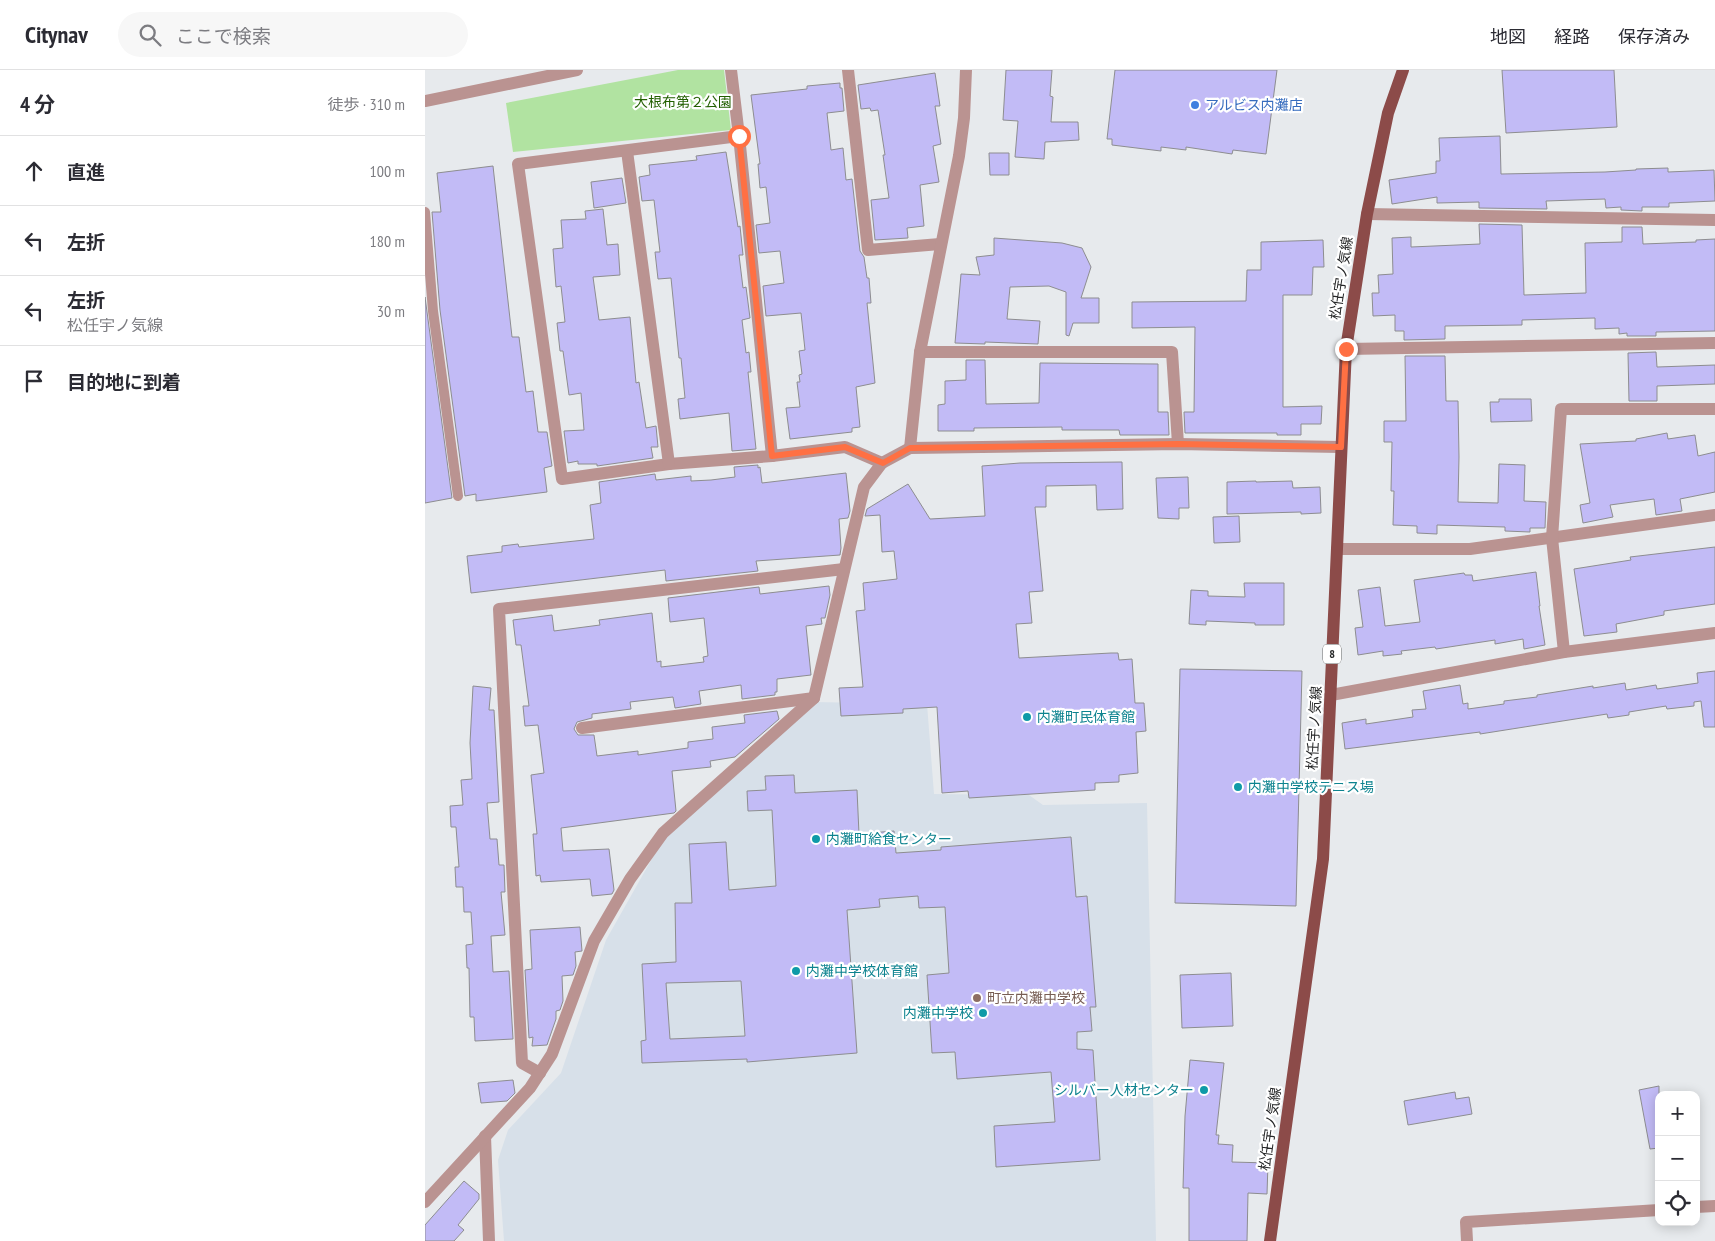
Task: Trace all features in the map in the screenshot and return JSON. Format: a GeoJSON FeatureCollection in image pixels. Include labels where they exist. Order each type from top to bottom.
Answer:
{"type":"FeatureCollection","features":[{"type":"Feature","properties":{"kind":"main road","name":"松任宇ノ気線"},"geometry":{"type":"LineString","coordinates":[[1270,1241],[1323,859],[1346,349],[1367,214],[1388,113],[1403,70]]}},
{"type":"Feature","properties":{"kind":"street"},"geometry":{"type":"LineString","coordinates":[[425,101],[554,72],[577,70]]}},
{"type":"Feature","properties":{"kind":"street"},"geometry":{"type":"LineString","coordinates":[[731,70],[772,456]]}},
{"type":"Feature","properties":{"kind":"street"},"geometry":{"type":"LineString","coordinates":[[848,70],[869,250],[940,244]]}},
{"type":"Feature","properties":{"kind":"street"},"geometry":{"type":"LineString","coordinates":[[910,448],[920,352],[965,118],[966,70]]}},
{"type":"Feature","properties":{"kind":"street"},"geometry":{"type":"LineString","coordinates":[[739,136],[518,164],[562,479],[669,464],[772,456],[845,447],[883,463]]}},
{"type":"Feature","properties":{"kind":"street"},"geometry":{"type":"LineString","coordinates":[[627,151],[669,464]]}},
{"type":"Feature","properties":{"kind":"street"},"geometry":{"type":"LineString","coordinates":[[1367,214],[1715,220]]}},
{"type":"Feature","properties":{"kind":"street"},"geometry":{"type":"LineString","coordinates":[[1346,349],[1715,343]]}},
{"type":"Feature","properties":{"kind":"street"},"geometry":{"type":"LineString","coordinates":[[920,352],[1172,352],[1178,444]]}},
{"type":"Feature","properties":{"kind":"street"},"geometry":{"type":"LineString","coordinates":[[1564,652],[1553,538],[1561,409],[1715,409]]}},
{"type":"Feature","properties":{"kind":"street"},"geometry":{"type":"LineString","coordinates":[[425,1202],[530,1088],[553,1054],[594,941],[630,879],[663,833],[814,698],[864,488],[883,463],[910,448],[1178,444],[1341,447]]}},
{"type":"Feature","properties":{"kind":"street"},"geometry":{"type":"LineString","coordinates":[[1337,549],[1470,549],[1715,515]]}},
{"type":"Feature","properties":{"kind":"street"},"geometry":{"type":"LineString","coordinates":[[540,1073],[522,1063],[499,609],[844,569]]}},
{"type":"Feature","properties":{"kind":"street"},"geometry":{"type":"LineString","coordinates":[[1331,695],[1564,652],[1715,633]]}},
{"type":"Feature","properties":{"kind":"street"},"geometry":{"type":"LineString","coordinates":[[582,728],[814,698]]}},
{"type":"Feature","properties":{"kind":"street"},"geometry":{"type":"LineString","coordinates":[[485,1136],[490,1241]]}},
{"type":"Feature","properties":{"kind":"street"},"geometry":{"type":"LineString","coordinates":[[1700,1207],[1715,1206]]}},
{"type":"Feature","properties":{"kind":"street"},"geometry":{"type":"LineString","coordinates":[[1467,1241],[1466,1222],[1655,1210]]}},
{"type":"Feature","properties":{"kind":"lane"},"geometry":{"type":"LineString","coordinates":[[425,212],[433,311],[458,496]]}},
{"type":"Feature","properties":{"kind":"shaded area"},"geometry":{"type":"Polygon","coordinates":[[[813,702],[927,704],[934,794],[1029,795],[1043,805],[1147,803],[1156,1241],[504,1241],[498,1160],[508,1130],[561,1073],[606,940],[667,832],[813,702]]]}},
{"type":"Feature","properties":{"kind":"green space","name":"大根布第２公園"},"geometry":{"type":"Polygon","coordinates":[[[678,70],[724,70],[731,130],[513,152],[506,103],[678,70]]]}},
{"type":"Feature","properties":{"kind":"building"},"geometry":{"type":"Polygon","coordinates":[[[1006,70],[1052,70],[1050,96],[1053,97],[1051,122],[1078,122],[1079,140],[1045,142],[1044,159],[1015,157],[1018,121],[1003,120],[1006,70]]]}},
{"type":"Feature","properties":{"kind":"building","name":"アルビス内灘店"},"geometry":{"type":"Polygon","coordinates":[[[1115,70],[1277,70],[1266,154],[1233,150],[1232,154],[1186,147],[1186,150],[1161,147],[1161,151],[1112,145],[1112,139],[1107,139],[1115,70]]]}},
{"type":"Feature","properties":{"kind":"building"},"geometry":{"type":"Polygon","coordinates":[[[1502,70],[1614,70],[1617,127],[1506,133],[1502,70]]]}},
{"type":"Feature","properties":{"kind":"building"},"geometry":{"type":"Polygon","coordinates":[[[935,73],[940,106],[935,106],[941,144],[933,146],[939,182],[920,185],[924,226],[907,228],[908,238],[875,240],[871,200],[889,198],[883,155],[885,155],[878,110],[871,111],[870,108],[861,109],[858,85],[935,73]]]}},
{"type":"Feature","properties":{"kind":"building"},"geometry":{"type":"Polygon","coordinates":[[[840,83],[844,111],[827,113],[831,150],[843,148],[846,180],[852,179],[860,251],[864,257],[867,278],[869,278],[871,303],[867,303],[875,383],[856,387],[860,427],[852,428],[852,432],[790,439],[786,408],[800,407],[797,382],[800,382],[799,375],[802,374],[799,351],[805,350],[801,313],[766,316],[763,286],[784,283],[780,251],[759,253],[756,225],[770,223],[766,187],[760,188],[758,164],[760,164],[751,95],[807,89],[807,86],[840,83]]]}},
{"type":"Feature","properties":{"kind":"building"},"geometry":{"type":"Polygon","coordinates":[[[1500,136],[1501,174],[1605,172],[1668,168],[1668,172],[1714,170],[1715,201],[1669,203],[1669,207],[1642,207],[1642,211],[1621,210],[1621,207],[1606,208],[1605,199],[1546,201],[1547,209],[1479,208],[1479,202],[1437,203],[1437,197],[1392,204],[1389,180],[1436,173],[1436,161],[1440,161],[1439,138],[1500,136]]]}},
{"type":"Feature","properties":{"kind":"building"},"geometry":{"type":"Polygon","coordinates":[[[726,152],[738,227],[740,226],[743,255],[739,255],[743,288],[746,287],[750,318],[742,320],[746,353],[749,352],[751,372],[748,372],[756,449],[732,451],[729,413],[680,419],[678,399],[685,398],[671,278],[658,279],[655,252],[660,252],[654,200],[642,201],[639,177],[650,175],[649,165],[697,160],[696,156],[726,152]]]}},
{"type":"Feature","properties":{"kind":"building"},"geometry":{"type":"Polygon","coordinates":[[[989,153],[1009,153],[1009,175],[990,175],[989,153]]]}},
{"type":"Feature","properties":{"kind":"building"},"geometry":{"type":"Polygon","coordinates":[[[493,166],[512,337],[519,337],[526,392],[533,391],[538,432],[547,432],[552,466],[544,468],[547,492],[476,501],[476,494],[465,496],[440,310],[432,212],[441,212],[437,173],[493,166]]]}},
{"type":"Feature","properties":{"kind":"building"},"geometry":{"type":"Polygon","coordinates":[[[622,178],[626,203],[594,208],[591,182],[622,178]]]}},
{"type":"Feature","properties":{"kind":"building"},"geometry":{"type":"Polygon","coordinates":[[[603,209],[607,245],[618,244],[620,275],[593,277],[599,320],[630,317],[636,383],[639,382],[646,428],[656,426],[658,447],[651,447],[653,458],[597,466],[597,464],[578,464],[578,461],[568,463],[564,431],[584,430],[581,393],[569,395],[563,351],[560,351],[557,323],[565,322],[561,286],[556,287],[553,249],[563,248],[561,220],[586,219],[585,211],[603,209]]]}},
{"type":"Feature","properties":{"kind":"building"},"geometry":{"type":"Polygon","coordinates":[[[1479,224],[1522,225],[1524,295],[1586,293],[1585,243],[1622,242],[1622,227],[1642,227],[1643,244],[1696,242],[1696,240],[1715,239],[1715,331],[1656,332],[1656,336],[1627,336],[1627,333],[1619,334],[1619,328],[1595,329],[1595,318],[1522,320],[1522,325],[1445,326],[1445,339],[1404,340],[1404,331],[1395,331],[1395,315],[1373,316],[1372,293],[1379,293],[1378,275],[1393,274],[1392,238],[1411,237],[1411,247],[1480,244],[1479,224]]]}},
{"type":"Feature","properties":{"kind":"building"},"geometry":{"type":"Polygon","coordinates":[[[994,238],[1062,243],[1082,248],[1091,267],[1081,298],[1099,298],[1099,323],[1073,323],[1069,336],[1066,335],[1066,292],[1049,286],[1010,287],[1007,319],[1040,321],[1038,344],[955,343],[961,274],[980,275],[976,257],[994,255],[994,238]]]}},
{"type":"Feature","properties":{"kind":"building"},"geometry":{"type":"Polygon","coordinates":[[[1323,240],[1324,267],[1313,267],[1312,295],[1283,295],[1283,407],[1322,406],[1321,424],[1301,424],[1301,435],[1277,435],[1277,433],[1185,433],[1184,412],[1194,412],[1195,327],[1132,328],[1132,302],[1246,301],[1247,270],[1261,270],[1261,242],[1323,240]]]}},
{"type":"Feature","properties":{"kind":"building"},"geometry":{"type":"Polygon","coordinates":[[[425,297],[452,498],[425,503],[425,297]]]}},
{"type":"Feature","properties":{"kind":"building"},"geometry":{"type":"Polygon","coordinates":[[[1656,352],[1657,367],[1715,365],[1715,384],[1657,386],[1657,401],[1629,401],[1628,353],[1656,352]]]}},
{"type":"Feature","properties":{"kind":"building"},"geometry":{"type":"Polygon","coordinates":[[[1405,356],[1445,356],[1446,401],[1458,401],[1458,502],[1498,503],[1499,464],[1525,465],[1524,501],[1546,502],[1545,528],[1530,528],[1530,532],[1505,531],[1505,527],[1437,525],[1437,534],[1417,533],[1417,526],[1393,525],[1394,491],[1391,491],[1392,442],[1384,442],[1384,421],[1406,421],[1405,356]]]}},
{"type":"Feature","properties":{"kind":"building"},"geometry":{"type":"Polygon","coordinates":[[[966,360],[985,360],[986,404],[1039,403],[1040,363],[1158,364],[1158,412],[1168,412],[1169,435],[1120,435],[1119,430],[1062,430],[1062,427],[974,428],[974,431],[938,431],[938,405],[945,404],[945,381],[966,380],[966,360]]]}},
{"type":"Feature","properties":{"kind":"building"},"geometry":{"type":"Polygon","coordinates":[[[1499,399],[1531,399],[1532,421],[1491,422],[1490,402],[1499,402],[1499,399]]]}},
{"type":"Feature","properties":{"kind":"building"},"geometry":{"type":"Polygon","coordinates":[[[1667,433],[1668,439],[1695,435],[1698,456],[1715,452],[1715,492],[1680,499],[1682,511],[1656,515],[1654,499],[1610,505],[1613,517],[1583,523],[1580,505],[1590,503],[1580,444],[1636,441],[1636,439],[1667,433]]]}},
{"type":"Feature","properties":{"kind":"building"},"geometry":{"type":"Polygon","coordinates":[[[1122,462],[1123,509],[1097,510],[1096,485],[1046,486],[1046,507],[1035,507],[1043,591],[1029,592],[1032,623],[1016,624],[1019,658],[1118,653],[1119,660],[1132,659],[1135,703],[1144,703],[1146,731],[1136,732],[1138,773],[1119,775],[1119,782],[1095,783],[1095,790],[969,798],[968,791],[942,793],[937,707],[903,709],[903,713],[841,716],[839,688],[863,687],[856,611],[865,610],[863,583],[897,579],[894,551],[882,552],[880,515],[865,516],[867,509],[908,484],[930,519],[985,516],[982,466],[1020,463],[1122,462]]]}},
{"type":"Feature","properties":{"kind":"building"},"geometry":{"type":"Polygon","coordinates":[[[758,465],[758,468],[760,467],[762,483],[846,473],[850,511],[848,518],[839,519],[840,555],[756,561],[758,571],[666,581],[665,570],[471,593],[467,556],[502,552],[502,546],[518,544],[519,547],[594,539],[590,505],[601,503],[599,482],[655,474],[656,480],[691,476],[691,481],[711,480],[735,477],[734,467],[758,465]]]}},
{"type":"Feature","properties":{"kind":"building"},"geometry":{"type":"Polygon","coordinates":[[[1188,477],[1189,508],[1179,508],[1179,519],[1158,518],[1156,478],[1188,477]]]}},
{"type":"Feature","properties":{"kind":"building"},"geometry":{"type":"Polygon","coordinates":[[[1292,481],[1293,488],[1320,487],[1321,513],[1227,514],[1227,482],[1292,481]]]}},
{"type":"Feature","properties":{"kind":"building"},"geometry":{"type":"Polygon","coordinates":[[[1239,516],[1240,542],[1214,543],[1213,517],[1239,516]]]}},
{"type":"Feature","properties":{"kind":"building"},"geometry":{"type":"Polygon","coordinates":[[[1715,547],[1715,604],[1664,611],[1664,615],[1616,624],[1617,632],[1584,636],[1574,569],[1631,560],[1630,557],[1715,547]]]}},
{"type":"Feature","properties":{"kind":"building"},"geometry":{"type":"Polygon","coordinates":[[[1536,572],[1545,645],[1524,649],[1523,639],[1495,644],[1495,640],[1436,649],[1435,647],[1401,651],[1402,654],[1383,656],[1383,651],[1358,655],[1355,628],[1363,627],[1358,590],[1380,587],[1385,626],[1420,622],[1414,580],[1464,573],[1465,575],[1472,575],[1473,581],[1536,572]]]}},
{"type":"Feature","properties":{"kind":"building"},"geometry":{"type":"Polygon","coordinates":[[[1244,583],[1284,583],[1284,625],[1206,621],[1206,625],[1189,624],[1191,590],[1208,591],[1208,596],[1245,597],[1244,583]]]}},
{"type":"Feature","properties":{"kind":"building"},"geometry":{"type":"Polygon","coordinates":[[[829,586],[830,595],[825,618],[821,618],[822,624],[806,626],[811,675],[777,679],[777,692],[775,692],[775,695],[742,699],[741,685],[699,691],[701,704],[675,708],[673,697],[630,702],[631,709],[592,714],[592,718],[577,722],[574,729],[578,735],[594,735],[597,756],[638,751],[638,755],[688,748],[688,742],[713,739],[712,727],[745,723],[744,715],[777,711],[779,719],[735,757],[710,761],[711,767],[672,771],[676,811],[674,813],[561,828],[563,851],[609,849],[614,890],[612,894],[592,896],[590,879],[541,882],[540,875],[536,876],[533,834],[537,834],[531,775],[544,773],[538,725],[525,726],[523,706],[529,706],[521,645],[516,645],[513,620],[552,615],[554,631],[600,625],[599,620],[652,613],[657,662],[661,661],[661,667],[704,662],[703,657],[708,656],[704,618],[670,622],[668,598],[759,587],[760,594],[829,586]]]}},
{"type":"Feature","properties":{"kind":"building","name":"内灘中学校テニス場"},"geometry":{"type":"Polygon","coordinates":[[[1180,669],[1302,671],[1296,906],[1175,903],[1180,669]]]}},
{"type":"Feature","properties":{"kind":"building"},"geometry":{"type":"Polygon","coordinates":[[[1715,671],[1715,727],[1704,727],[1701,701],[1694,702],[1694,706],[1667,709],[1666,706],[1629,712],[1629,715],[1608,718],[1607,714],[1480,734],[1480,732],[1345,749],[1342,723],[1366,719],[1366,724],[1413,717],[1412,710],[1426,709],[1423,691],[1460,685],[1463,704],[1468,703],[1468,709],[1504,704],[1504,701],[1537,697],[1537,695],[1593,686],[1593,688],[1625,683],[1626,690],[1656,685],[1657,689],[1698,683],[1697,673],[1715,671]]]}},
{"type":"Feature","properties":{"kind":"building"},"geometry":{"type":"Polygon","coordinates":[[[473,686],[491,688],[489,710],[494,710],[499,802],[487,803],[490,839],[497,839],[499,865],[504,865],[505,892],[501,892],[505,935],[491,936],[493,972],[509,971],[513,1039],[475,1041],[474,1017],[470,1017],[469,968],[467,968],[466,945],[473,944],[471,912],[464,912],[463,887],[456,887],[455,867],[459,867],[456,827],[451,827],[450,806],[463,805],[461,780],[472,779],[470,743],[473,686]]]}},
{"type":"Feature","properties":{"kind":"building"},"geometry":{"type":"Polygon","coordinates":[[[794,775],[795,793],[857,790],[859,834],[894,831],[896,853],[941,850],[941,847],[1071,837],[1076,897],[1087,896],[1096,1007],[1090,1007],[1092,1031],[1077,1032],[1077,1049],[1093,1050],[1100,1160],[996,1167],[994,1126],[1055,1122],[1051,1072],[957,1079],[955,1052],[932,1053],[927,975],[949,973],[945,907],[919,908],[918,896],[879,899],[880,907],[847,910],[857,1053],[747,1062],[747,1059],[642,1063],[641,1041],[646,1040],[642,964],[676,962],[675,903],[692,903],[689,844],[726,842],[729,890],[776,886],[772,810],[748,811],[747,791],[766,790],[765,776],[794,775]],[[741,981],[666,983],[670,1039],[745,1036],[741,981]]]}},
{"type":"Feature","properties":{"kind":"building"},"geometry":{"type":"Polygon","coordinates":[[[580,927],[582,951],[575,952],[576,966],[573,975],[562,976],[563,1001],[560,1010],[556,1011],[556,1019],[547,1045],[532,1046],[533,1037],[529,1038],[525,970],[532,969],[530,930],[580,927]]]}},
{"type":"Feature","properties":{"kind":"building"},"geometry":{"type":"Polygon","coordinates":[[[1231,973],[1233,1026],[1182,1028],[1180,975],[1231,973]]]}},
{"type":"Feature","properties":{"kind":"building"},"geometry":{"type":"Polygon","coordinates":[[[1190,1060],[1224,1063],[1216,1135],[1219,1135],[1218,1144],[1233,1145],[1232,1162],[1268,1163],[1267,1194],[1248,1193],[1247,1241],[1189,1241],[1189,1188],[1183,1188],[1185,1116],[1190,1060]]]}},
{"type":"Feature","properties":{"kind":"building"},"geometry":{"type":"Polygon","coordinates":[[[513,1080],[515,1093],[507,1101],[481,1103],[478,1083],[513,1080]]]}},
{"type":"Feature","properties":{"kind":"building"},"geometry":{"type":"Polygon","coordinates":[[[1659,1086],[1659,1091],[1655,1091],[1655,1148],[1650,1149],[1639,1090],[1659,1086]]]}},
{"type":"Feature","properties":{"kind":"building"},"geometry":{"type":"Polygon","coordinates":[[[1455,1092],[1456,1099],[1469,1097],[1472,1114],[1408,1125],[1404,1101],[1455,1092]]]}},
{"type":"Feature","properties":{"kind":"building"},"geometry":{"type":"Polygon","coordinates":[[[464,1181],[479,1194],[479,1199],[458,1225],[464,1230],[454,1241],[425,1241],[425,1225],[464,1181]]]}},
{"type":"Feature","properties":{"kind":"place","name":"アルビス内灘店"},"geometry":{"type":"Point","coordinates":[1195,105]}},
{"type":"Feature","properties":{"kind":"place","name":"内灘町民体育館"},"geometry":{"type":"Point","coordinates":[1027,717]}},
{"type":"Feature","properties":{"kind":"place","name":"内灘中学校テニス場"},"geometry":{"type":"Point","coordinates":[1238,787]}},
{"type":"Feature","properties":{"kind":"place","name":"内灘町給食センター"},"geometry":{"type":"Point","coordinates":[816,839]}},
{"type":"Feature","properties":{"kind":"place","name":"内灘中学校体育館"},"geometry":{"type":"Point","coordinates":[796,971]}},
{"type":"Feature","properties":{"kind":"place","name":"町立内灘中学校"},"geometry":{"type":"Point","coordinates":[977,998]}},
{"type":"Feature","properties":{"kind":"place","name":"内灘中学校"},"geometry":{"type":"Point","coordinates":[983,1013]}},
{"type":"Feature","properties":{"kind":"place","name":"シルバー人材センター"},"geometry":{"type":"Point","coordinates":[1204,1090]}},
{"type":"Feature","properties":{"kind":"route"},"geometry":{"type":"LineString","coordinates":[[739,136],[772,456],[845,447],[883,463],[910,448],[1178,444],[1341,447],[1346,349]]}}]}
